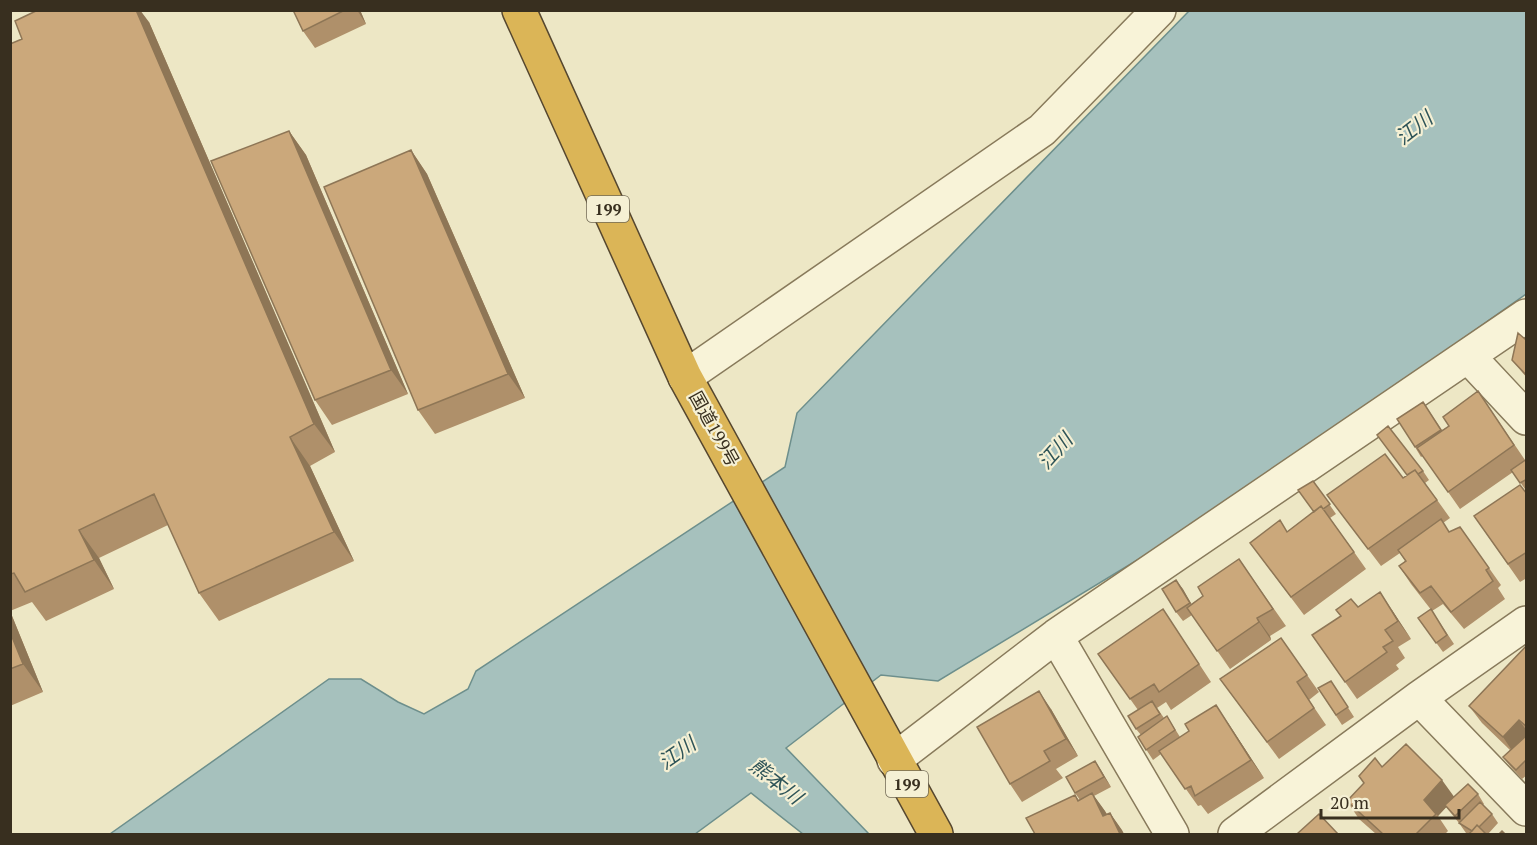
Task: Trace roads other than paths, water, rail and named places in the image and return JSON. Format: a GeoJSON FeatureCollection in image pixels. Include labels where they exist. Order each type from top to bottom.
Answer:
{"type":"FeatureCollection","features":[{"type":"Feature","properties":{"kind":"highway","name":"国道199号"},"geometry":{"type":"LineString","coordinates":[[519,10],[685,377],[936,834]]}},
{"type":"Feature","properties":{"kind":"street"},"geometry":{"type":"LineString","coordinates":[[685,377],[1042,130],[1159,10]]}},
{"type":"Feature","properties":{"kind":"street"},"geometry":{"type":"LineString","coordinates":[[886,746],[1056,636],[1527,316]]}},
{"type":"Feature","properties":{"kind":"street"},"geometry":{"type":"LineString","coordinates":[[1468,356],[1527,417]]}},
{"type":"Feature","properties":{"kind":"street"},"geometry":{"type":"LineString","coordinates":[[1235,834],[1419,698],[1527,623]]}},
{"type":"Feature","properties":{"kind":"street"},"geometry":{"type":"LineString","coordinates":[[1056,636],[1172,834]]}},
{"type":"Feature","properties":{"kind":"street"},"geometry":{"type":"LineString","coordinates":[[1419,698],[1527,809]]}},
{"type":"Feature","properties":{"kind":"water"},"geometry":{"type":"Polygon","coordinates":[[[1189,11],[1526,11],[1526,294],[1218,511],[938,681],[881,675],[786,748],[869,834],[803,834],[751,793],[695,834],[110,834],[329,679],[361,679],[398,702],[424,714],[468,689],[476,671],[785,467],[797,413],[1189,11]]]}},
{"type":"Feature","properties":{"kind":"water label","name":"江川"},"geometry":{"type":"Point","coordinates":[1414,128]}},
{"type":"Feature","properties":{"kind":"water label","name":"江川"},"geometry":{"type":"Point","coordinates":[1055,451]}},
{"type":"Feature","properties":{"kind":"water label","name":"江川"},"geometry":{"type":"Point","coordinates":[677,753]}},
{"type":"Feature","properties":{"kind":"water label","name":"熊本川"},"geometry":{"type":"Point","coordinates":[776,781]}}]}
